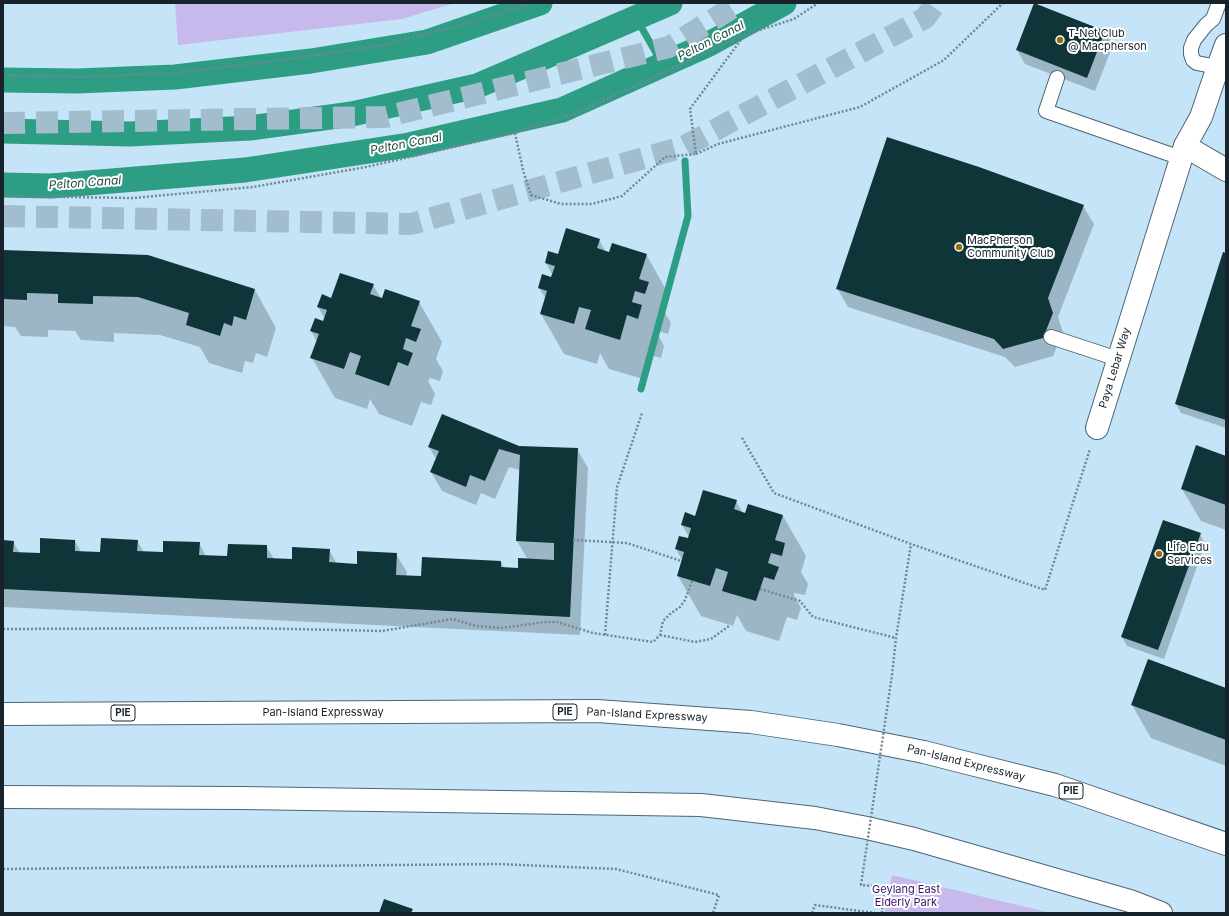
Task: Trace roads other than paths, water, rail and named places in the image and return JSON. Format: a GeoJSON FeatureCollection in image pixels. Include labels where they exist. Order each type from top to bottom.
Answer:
{"type":"FeatureCollection","features":[{"type":"Feature","properties":{"kind":"main road","name":"Paya Lebar Way"},"geometry":{"type":"LineString","coordinates":[[1097,428],[1183,152],[1201,117],[1222,54]]}},
{"type":"Feature","properties":{"kind":"main road"},"geometry":{"type":"LineString","coordinates":[[1183,152],[1226,170]]}},
{"type":"Feature","properties":{"kind":"main road","name":"Pan-Island Expressway"},"geometry":{"type":"LineString","coordinates":[[3,714],[597,711],[751,722],[838,735],[913,750],[1032,780],[1147,816],[1226,844]]}},
{"type":"Feature","properties":{"kind":"main road"},"geometry":{"type":"LineString","coordinates":[[3,797],[242,798],[702,805],[815,818],[914,839],[1130,901],[1161,913]]}},
{"type":"Feature","properties":{"kind":"lane"},"geometry":{"type":"LineString","coordinates":[[1219,3],[1213,18],[1206,24],[1194,40],[1191,48],[1191,54],[1193,60],[1212,66],[1222,54]]}},
{"type":"Feature","properties":{"kind":"lane"},"geometry":{"type":"LineString","coordinates":[[1057,78],[1046,111],[1183,152]]}},
{"type":"Feature","properties":{"kind":"lane"},"geometry":{"type":"LineString","coordinates":[[1051,337],[1118,359]]}},
{"type":"Feature","properties":{"kind":"waterway","name":"Pelton Canal"},"geometry":{"type":"LineString","coordinates":[[3,80],[77,81],[175,77],[311,61],[427,42],[540,3]]}},
{"type":"Feature","properties":{"kind":"waterway","name":"Pelton Canal"},"geometry":{"type":"LineString","coordinates":[[3,131],[130,134],[250,128],[352,114],[477,86],[670,3]]}},
{"type":"Feature","properties":{"kind":"waterway","name":"Pelton Canal"},"geometry":{"type":"LineString","coordinates":[[3,185],[51,186],[245,170],[409,145],[562,110],[709,44],[784,3]]}},
{"type":"Feature","properties":{"kind":"waterway"},"geometry":{"type":"LineString","coordinates":[[636,18],[663,65]]}},
{"type":"Feature","properties":{"kind":"waterway"},"geometry":{"type":"LineString","coordinates":[[641,389],[688,216],[685,161]]}},
{"type":"Feature","properties":{"kind":"tunnel"},"geometry":{"type":"LineString","coordinates":[[3,123],[385,117],[669,47],[740,3]]}},
{"type":"Feature","properties":{"kind":"tunnel"},"geometry":{"type":"LineString","coordinates":[[3,216],[411,224],[683,147],[925,18],[936,3]]}},
{"type":"Feature","properties":{"kind":"place","name":"T-Net Club @ Macpherson"},"geometry":{"type":"Point","coordinates":[1060,40]}},
{"type":"Feature","properties":{"kind":"place","name":"MacPherson Community Club"},"geometry":{"type":"Point","coordinates":[959,247]}},
{"type":"Feature","properties":{"kind":"place","name":"Life Edu Services"},"geometry":{"type":"Point","coordinates":[1159,554]}},
{"type":"Feature","properties":{"kind":"park label","name":"Geylang East Elderly Park"},"geometry":{"type":"Point","coordinates":[906,896]}}]}
